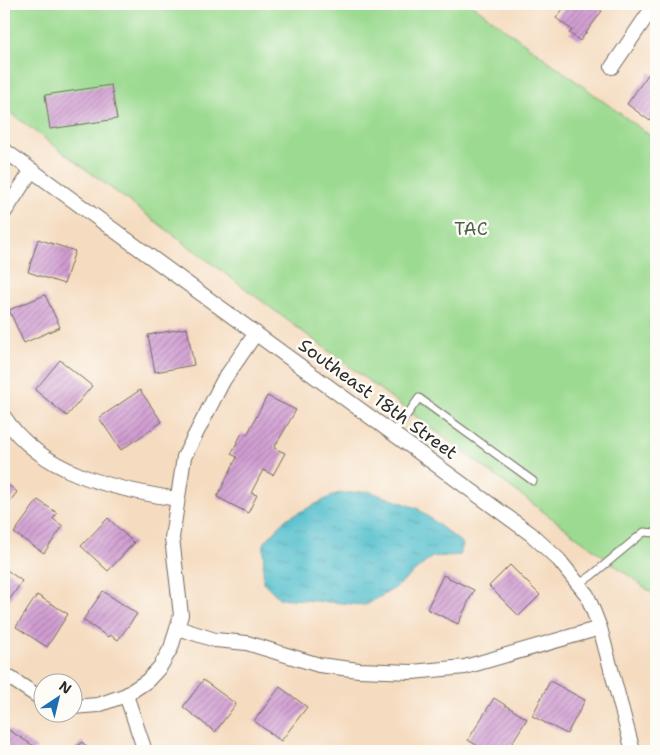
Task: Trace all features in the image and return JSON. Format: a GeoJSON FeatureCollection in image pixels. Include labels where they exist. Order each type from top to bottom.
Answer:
{"type":"FeatureCollection","features":[{"type":"Feature","properties":{"kind":"street"},"geometry":{"type":"LineString","coordinates":[[612,67],[655,4]]}},
{"type":"Feature","properties":{"kind":"street","name":"Southeast 18th Street"},"geometry":{"type":"LineString","coordinates":[[4,150],[531,534],[560,560],[587,595],[600,628],[633,751]]}},
{"type":"Feature","properties":{"kind":"street"},"geometry":{"type":"LineString","coordinates":[[4,213],[32,170]]}},
{"type":"Feature","properties":{"kind":"street"},"geometry":{"type":"LineString","coordinates":[[82,706],[98,705],[126,694],[147,681],[160,667],[171,648],[181,615],[172,538],[184,457],[223,381],[256,333]]}},
{"type":"Feature","properties":{"kind":"street"},"geometry":{"type":"LineString","coordinates":[[4,417],[20,439],[65,470],[146,494],[178,499]]}},
{"type":"Feature","properties":{"kind":"street"},"geometry":{"type":"LineString","coordinates":[[178,628],[215,640],[247,644],[320,665],[359,670],[412,672],[465,667],[600,628]]}},
{"type":"Feature","properties":{"kind":"street"},"geometry":{"type":"LineString","coordinates":[[4,674],[32,692]]}},
{"type":"Feature","properties":{"kind":"street"},"geometry":{"type":"LineString","coordinates":[[126,694],[145,751]]}},
{"type":"Feature","properties":{"kind":"lane"},"geometry":{"type":"LineString","coordinates":[[394,433],[419,398],[533,481]]}},
{"type":"Feature","properties":{"kind":"lane"},"geometry":{"type":"LineString","coordinates":[[578,584],[592,576],[644,532],[656,533]]}},
{"type":"Feature","properties":{"kind":"green space","name":"TAC"},"geometry":{"type":"Polygon","coordinates":[[[4,4],[471,4],[656,140],[656,596],[4,108],[4,4]]]}},
{"type":"Feature","properties":{"kind":"water"},"geometry":{"type":"Polygon","coordinates":[[[368,491],[417,508],[463,544],[460,555],[432,557],[395,588],[366,605],[279,598],[263,582],[264,543],[286,519],[336,494],[368,491]]]}},
{"type":"Feature","properties":{"kind":"building"},"geometry":{"type":"Polygon","coordinates":[[[567,4],[592,4],[602,11],[580,41],[569,33],[572,30],[556,18],[567,4]]]}},
{"type":"Feature","properties":{"kind":"building"},"geometry":{"type":"Polygon","coordinates":[[[650,72],[656,76],[656,112],[650,121],[627,104],[650,72]]]}},
{"type":"Feature","properties":{"kind":"building"},"geometry":{"type":"Polygon","coordinates":[[[111,85],[117,119],[50,129],[45,95],[111,85]]]}},
{"type":"Feature","properties":{"kind":"building"},"geometry":{"type":"Polygon","coordinates":[[[38,239],[75,251],[64,284],[28,272],[38,239]]]}},
{"type":"Feature","properties":{"kind":"building"},"geometry":{"type":"Polygon","coordinates":[[[45,295],[60,327],[24,343],[9,310],[45,295]]]}},
{"type":"Feature","properties":{"kind":"building"},"geometry":{"type":"Polygon","coordinates":[[[187,328],[194,365],[155,372],[148,335],[187,328]]]}},
{"type":"Feature","properties":{"kind":"building"},"geometry":{"type":"Polygon","coordinates":[[[60,360],[92,386],[67,416],[35,390],[60,360]]]}},
{"type":"Feature","properties":{"kind":"building"},"geometry":{"type":"Polygon","coordinates":[[[140,390],[162,422],[121,450],[99,418],[140,390]]]}},
{"type":"Feature","properties":{"kind":"building"},"geometry":{"type":"Polygon","coordinates":[[[267,396],[296,410],[274,448],[285,453],[273,475],[263,470],[251,493],[257,495],[248,513],[217,497],[237,457],[231,454],[242,433],[247,435],[267,396]]]}},
{"type":"Feature","properties":{"kind":"building"},"geometry":{"type":"Polygon","coordinates":[[[4,481],[17,492],[4,509],[4,481]]]}},
{"type":"Feature","properties":{"kind":"building"},"geometry":{"type":"Polygon","coordinates":[[[38,500],[57,513],[53,519],[63,526],[44,553],[14,533],[38,500]]]}},
{"type":"Feature","properties":{"kind":"building"},"geometry":{"type":"Polygon","coordinates":[[[108,518],[134,543],[108,571],[81,546],[108,518]]]}},
{"type":"Feature","properties":{"kind":"building"},"geometry":{"type":"Polygon","coordinates":[[[510,565],[540,595],[519,616],[489,586],[510,565]]]}},
{"type":"Feature","properties":{"kind":"building"},"geometry":{"type":"Polygon","coordinates":[[[4,568],[22,581],[4,608],[4,568]]]}},
{"type":"Feature","properties":{"kind":"building"},"geometry":{"type":"Polygon","coordinates":[[[443,575],[474,590],[458,624],[427,609],[443,575]]]}},
{"type":"Feature","properties":{"kind":"building"},"geometry":{"type":"Polygon","coordinates":[[[103,591],[137,614],[118,640],[110,635],[108,637],[83,620],[103,591]]]}},
{"type":"Feature","properties":{"kind":"building"},"geometry":{"type":"Polygon","coordinates":[[[37,595],[68,614],[47,647],[16,627],[37,595]]]}},
{"type":"Feature","properties":{"kind":"building"},"geometry":{"type":"Polygon","coordinates":[[[203,680],[236,704],[215,732],[183,707],[203,680]]]}},
{"type":"Feature","properties":{"kind":"building"},"geometry":{"type":"Polygon","coordinates":[[[550,681],[585,700],[567,734],[532,716],[550,681]]]}},
{"type":"Feature","properties":{"kind":"building"},"geometry":{"type":"Polygon","coordinates":[[[280,687],[307,707],[281,741],[254,721],[280,687]]]}},
{"type":"Feature","properties":{"kind":"building"},"geometry":{"type":"Polygon","coordinates":[[[494,698],[527,719],[507,751],[486,751],[468,740],[494,698]]]}},
{"type":"Feature","properties":{"kind":"building"},"geometry":{"type":"Polygon","coordinates":[[[4,727],[37,748],[34,751],[4,751],[4,727]]]}},
{"type":"Feature","properties":{"kind":"building"},"geometry":{"type":"Polygon","coordinates":[[[82,742],[91,751],[72,751],[82,742]]]}}]}
